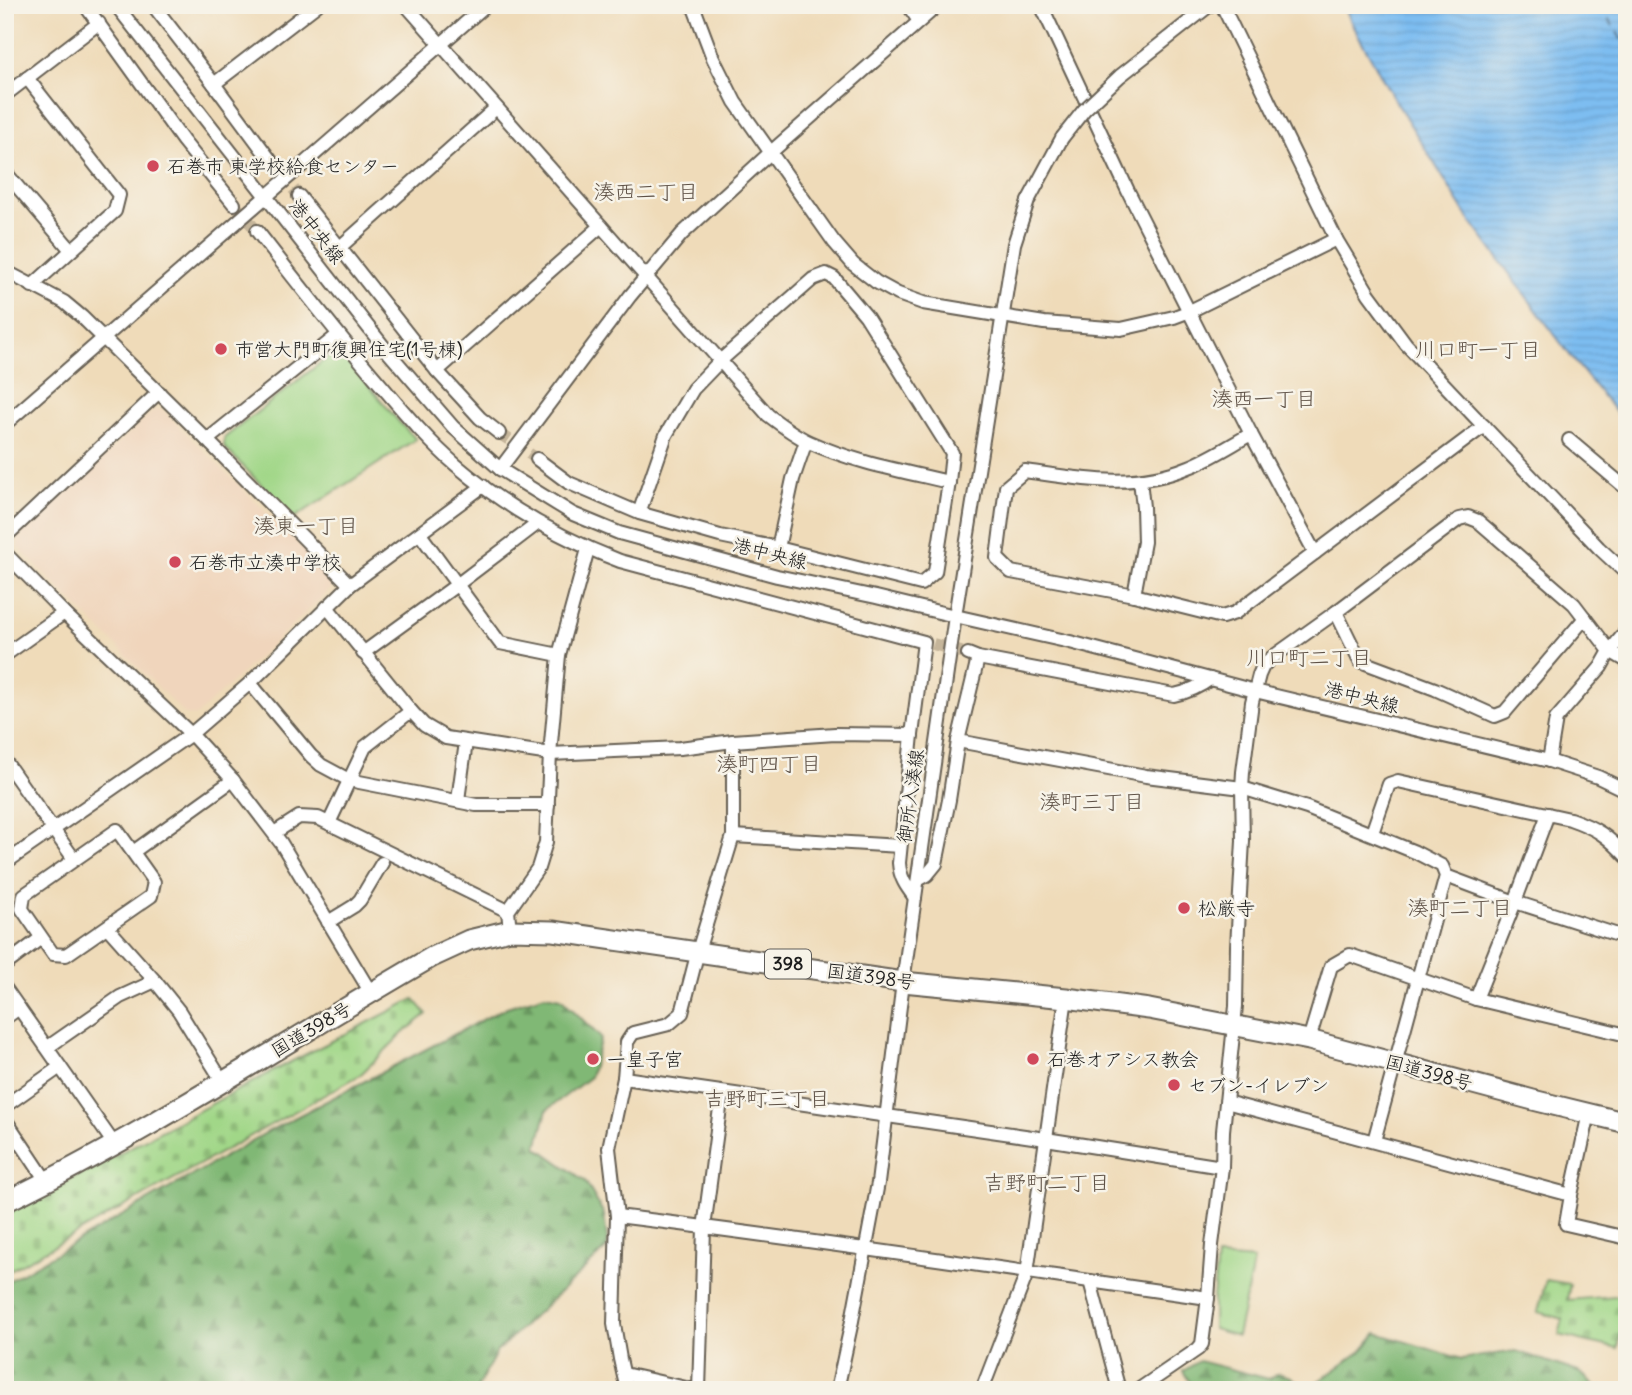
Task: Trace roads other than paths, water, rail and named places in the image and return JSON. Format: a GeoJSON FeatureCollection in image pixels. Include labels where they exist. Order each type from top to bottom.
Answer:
{"type":"FeatureCollection","features":[{"type":"Feature","properties":{"kind":"highway","name":"国道398号"},"geometry":{"type":"LineString","coordinates":[[5,1202],[47,1182],[223,1082],[432,957],[509,921],[553,931],[903,982],[1149,1009],[1309,1040],[1627,1123]]}},
{"type":"Feature","properties":{"kind":"street"},"geometry":{"type":"LineString","coordinates":[[85,5],[183,141],[234,204]]}},
{"type":"Feature","properties":{"kind":"street","name":"港中央線"},"geometry":{"type":"LineString","coordinates":[[116,5],[383,346],[453,427],[500,469],[573,514],[619,533],[777,576],[1070,642],[1255,691],[1549,761],[1627,791]]}},
{"type":"Feature","properties":{"kind":"street"},"geometry":{"type":"LineString","coordinates":[[153,5],[271,161]]}},
{"type":"Feature","properties":{"kind":"street"},"geometry":{"type":"LineString","coordinates":[[214,84],[317,5]]}},
{"type":"Feature","properties":{"kind":"street"},"geometry":{"type":"LineString","coordinates":[[406,5],[768,415],[806,441],[857,459],[949,482]]}},
{"type":"Feature","properties":{"kind":"street"},"geometry":{"type":"LineString","coordinates":[[5,424],[486,5]]}},
{"type":"Feature","properties":{"kind":"street"},"geometry":{"type":"LineString","coordinates":[[693,5],[713,58],[735,102],[770,153],[853,264],[876,282],[898,294],[923,303],[1044,323],[1121,329],[1190,311],[1336,239]]}},
{"type":"Feature","properties":{"kind":"street"},"geometry":{"type":"LineString","coordinates":[[908,5],[919,21]]}},
{"type":"Feature","properties":{"kind":"street"},"geometry":{"type":"LineString","coordinates":[[500,469],[629,296],[682,234],[939,5]]}},
{"type":"Feature","properties":{"kind":"street"},"geometry":{"type":"LineString","coordinates":[[1041,5],[1128,191],[1251,434],[1315,553]]}},
{"type":"Feature","properties":{"kind":"street","name":"御所入湊線"},"geometry":{"type":"LineString","coordinates":[[837,1390],[878,1183],[903,982],[955,616],[1014,244],[1028,201],[1062,138],[1084,110],[1120,76],[1210,5]]}},
{"type":"Feature","properties":{"kind":"street"},"geometry":{"type":"LineString","coordinates":[[1222,5],[1336,239],[1369,294],[1406,344],[1599,548],[1627,574]]}},
{"type":"Feature","properties":{"kind":"street"},"geometry":{"type":"LineString","coordinates":[[5,95],[99,23]]}},
{"type":"Feature","properties":{"kind":"street"},"geometry":{"type":"LineString","coordinates":[[27,78],[119,195],[115,211],[32,286]]}},
{"type":"Feature","properties":{"kind":"street"},"geometry":{"type":"LineString","coordinates":[[339,248],[496,108]]}},
{"type":"Feature","properties":{"kind":"street"},"geometry":{"type":"LineString","coordinates":[[5,172],[71,250]]}},
{"type":"Feature","properties":{"kind":"street"},"geometry":{"type":"LineString","coordinates":[[299,196],[437,372],[480,418],[499,433]]}},
{"type":"Feature","properties":{"kind":"street"},"geometry":{"type":"LineString","coordinates":[[437,372],[601,226]]}},
{"type":"Feature","properties":{"kind":"street"},"geometry":{"type":"LineString","coordinates":[[257,231],[338,335],[412,422],[456,465],[537,524],[620,561],[929,643],[912,735],[900,846],[900,873],[904,884],[915,898]]}},
{"type":"Feature","properties":{"kind":"street"},"geometry":{"type":"LineString","coordinates":[[5,271],[64,302],[105,338],[350,585]]}},
{"type":"Feature","properties":{"kind":"street"},"geometry":{"type":"LineString","coordinates":[[537,460],[569,483],[639,513],[720,536],[921,584],[936,572],[952,453],[866,316],[834,278],[826,274],[813,279],[720,361],[693,389],[666,435],[639,513]]}},
{"type":"Feature","properties":{"kind":"street"},"geometry":{"type":"LineString","coordinates":[[207,440],[338,335]]}},
{"type":"Feature","properties":{"kind":"street"},"geometry":{"type":"LineString","coordinates":[[5,537],[159,392]]}},
{"type":"Feature","properties":{"kind":"street"},"geometry":{"type":"LineString","coordinates":[[1251,434],[1191,467],[1165,476],[1140,480],[1098,481],[1025,471],[1006,487],[996,558],[1011,572],[1134,595],[1222,617],[1235,613],[1484,426]]}},
{"type":"Feature","properties":{"kind":"street"},"geometry":{"type":"LineString","coordinates":[[1569,440],[1627,489]]}},
{"type":"Feature","properties":{"kind":"street"},"geometry":{"type":"LineString","coordinates":[[778,548],[793,479],[806,441]]}},
{"type":"Feature","properties":{"kind":"street"},"geometry":{"type":"LineString","coordinates":[[1134,595],[1143,542],[1140,480]]}},
{"type":"Feature","properties":{"kind":"street"},"geometry":{"type":"LineString","coordinates":[[5,863],[191,734],[250,683],[350,585],[483,486]]}},
{"type":"Feature","properties":{"kind":"street"},"geometry":{"type":"LineString","coordinates":[[1138,1390],[1199,1349],[1202,1344],[1222,1167],[1234,1025],[1243,841],[1242,788],[1255,691],[1263,666],[1459,519],[1468,517],[1478,521],[1574,604],[1610,651],[1627,661]]}},
{"type":"Feature","properties":{"kind":"street"},"geometry":{"type":"LineString","coordinates":[[363,653],[537,524]]}},
{"type":"Feature","properties":{"kind":"street"},"geometry":{"type":"LineString","coordinates":[[420,534],[500,643],[559,655]]}},
{"type":"Feature","properties":{"kind":"street"},"geometry":{"type":"LineString","coordinates":[[274,833],[299,817],[318,818],[509,921],[538,868],[546,842],[550,754],[559,655],[588,549]]}},
{"type":"Feature","properties":{"kind":"street"},"geometry":{"type":"LineString","coordinates":[[6,555],[191,734],[233,780],[274,833],[371,993]]}},
{"type":"Feature","properties":{"kind":"street"},"geometry":{"type":"LineString","coordinates":[[327,607],[411,711],[425,725],[446,738],[550,754],[680,748],[733,741],[835,734],[912,735]]}},
{"type":"Feature","properties":{"kind":"street"},"geometry":{"type":"LineString","coordinates":[[1336,612],[1360,661],[1435,689],[1495,716],[1506,712],[1585,618]]}},
{"type":"Feature","properties":{"kind":"street"},"geometry":{"type":"LineString","coordinates":[[5,655],[64,613]]}},
{"type":"Feature","properties":{"kind":"street"},"geometry":{"type":"LineString","coordinates":[[1549,761],[1556,719],[1601,667],[1627,630]]}},
{"type":"Feature","properties":{"kind":"street"},"geometry":{"type":"LineString","coordinates":[[918,880],[927,875],[936,864],[973,656],[1174,695],[1188,692],[1210,679]]}},
{"type":"Feature","properties":{"kind":"street"},"geometry":{"type":"LineString","coordinates":[[250,683],[321,765],[349,780],[476,805],[548,805]]}},
{"type":"Feature","properties":{"kind":"street"},"geometry":{"type":"LineString","coordinates":[[329,823],[365,747],[411,711]]}},
{"type":"Feature","properties":{"kind":"street"},"geometry":{"type":"LineString","coordinates":[[627,1390],[614,1324],[617,1216],[609,1148],[624,1078],[629,1038],[633,1033],[669,1024],[682,1013],[733,836],[733,741]]}},
{"type":"Feature","properties":{"kind":"street"},"geometry":{"type":"LineString","coordinates":[[958,741],[1146,776],[1242,788],[1307,808],[1372,833],[1442,866],[1446,876],[1374,1142]]}},
{"type":"Feature","properties":{"kind":"street"},"geometry":{"type":"LineString","coordinates":[[458,800],[466,742]]}},
{"type":"Feature","properties":{"kind":"street"},"geometry":{"type":"LineString","coordinates":[[5,761],[74,859]]}},
{"type":"Feature","properties":{"kind":"street"},"geometry":{"type":"LineString","coordinates":[[133,852],[233,780]]}},
{"type":"Feature","properties":{"kind":"street"},"geometry":{"type":"LineString","coordinates":[[1372,833],[1389,784],[1398,781],[1590,826],[1611,839],[1627,857]]}},
{"type":"Feature","properties":{"kind":"street"},"geometry":{"type":"LineString","coordinates":[[1476,999],[1548,814]]}},
{"type":"Feature","properties":{"kind":"street"},"geometry":{"type":"LineString","coordinates":[[117,830],[154,882],[150,896],[107,927],[66,955],[53,954],[22,909],[24,895],[74,859],[117,830]]}},
{"type":"Feature","properties":{"kind":"street"},"geometry":{"type":"LineString","coordinates":[[733,836],[900,846]]}},
{"type":"Feature","properties":{"kind":"street"},"geometry":{"type":"LineString","coordinates":[[328,922],[360,900],[382,863]]}},
{"type":"Feature","properties":{"kind":"street"},"geometry":{"type":"LineString","coordinates":[[1446,876],[1515,902],[1627,938]]}},
{"type":"Feature","properties":{"kind":"street"},"geometry":{"type":"LineString","coordinates":[[107,927],[179,1011],[223,1082]]}},
{"type":"Feature","properties":{"kind":"street"},"geometry":{"type":"LineString","coordinates":[[5,965],[41,938]]}},
{"type":"Feature","properties":{"kind":"street"},"geometry":{"type":"LineString","coordinates":[[1309,1040],[1331,966],[1350,955],[1476,999],[1627,1035]]}},
{"type":"Feature","properties":{"kind":"street"},"geometry":{"type":"LineString","coordinates":[[48,1047],[120,997],[155,981]]}},
{"type":"Feature","properties":{"kind":"street"},"geometry":{"type":"LineString","coordinates":[[5,988],[114,1144]]}},
{"type":"Feature","properties":{"kind":"street"},"geometry":{"type":"LineString","coordinates":[[982,1390],[1027,1273],[1066,998]]}},
{"type":"Feature","properties":{"kind":"street"},"geometry":{"type":"LineString","coordinates":[[5,1018],[19,1008]]}},
{"type":"Feature","properties":{"kind":"street"},"geometry":{"type":"LineString","coordinates":[[5,1106],[60,1067]]}},
{"type":"Feature","properties":{"kind":"street"},"geometry":{"type":"LineString","coordinates":[[624,1078],[1222,1167]]}},
{"type":"Feature","properties":{"kind":"street"},"geometry":{"type":"LineString","coordinates":[[624,1374],[697,1390],[704,1228],[722,1093]]}},
{"type":"Feature","properties":{"kind":"street"},"geometry":{"type":"LineString","coordinates":[[1226,1102],[1572,1195]]}},
{"type":"Feature","properties":{"kind":"street"},"geometry":{"type":"LineString","coordinates":[[1589,1113],[1566,1224],[1627,1238]]}},
{"type":"Feature","properties":{"kind":"street"},"geometry":{"type":"LineString","coordinates":[[5,1119],[47,1182]]}},
{"type":"Feature","properties":{"kind":"street"},"geometry":{"type":"LineString","coordinates":[[617,1216],[866,1248],[1208,1298]]}},
{"type":"Feature","properties":{"kind":"street"},"geometry":{"type":"LineString","coordinates":[[1090,1281],[1119,1390]]}},
{"type":"Feature","properties":{"kind":"water"},"geometry":{"type":"Polygon","coordinates":[[[1344,5],[1627,5],[1627,426],[1572,358],[1469,219],[1390,92],[1344,5]]]}},
{"type":"Feature","properties":{"kind":"tunnel"},"geometry":{"type":"LineString","coordinates":[[271,161],[299,196]]}},
{"type":"Feature","properties":{"kind":"tunnel"},"geometry":{"type":"LineString","coordinates":[[234,204],[257,231]]}},
{"type":"Feature","properties":{"kind":"tunnel"},"geometry":{"type":"LineString","coordinates":[[499,433],[537,459]]}},
{"type":"Feature","properties":{"kind":"tunnel"},"geometry":{"type":"LineString","coordinates":[[933,644],[968,654]]}},
{"type":"Feature","properties":{"kind":"place","name":"石巻市 東学校給食センター"},"geometry":{"type":"Point","coordinates":[153,166]}},
{"type":"Feature","properties":{"kind":"place","name":"市営大門町復興住宅(1号棟)"},"geometry":{"type":"Point","coordinates":[221,349]}},
{"type":"Feature","properties":{"kind":"place","name":"石巻市立湊中学校"},"geometry":{"type":"Point","coordinates":[175,562]}},
{"type":"Feature","properties":{"kind":"place","name":"松厳寺"},"geometry":{"type":"Point","coordinates":[1184,908]}},
{"type":"Feature","properties":{"kind":"place","name":"一皇子宮"},"geometry":{"type":"Point","coordinates":[593,1059]}},
{"type":"Feature","properties":{"kind":"place","name":"石巻オアシス教会"},"geometry":{"type":"Point","coordinates":[1033,1059]}},
{"type":"Feature","properties":{"kind":"place","name":"セブン-イレブン"},"geometry":{"type":"Point","coordinates":[1174,1085]}},
{"type":"Feature","properties":{"kind":"district","name":"湊西二丁目"},"geometry":{"type":"Point","coordinates":[646,192]}},
{"type":"Feature","properties":{"kind":"district","name":"川口町一丁目"},"geometry":{"type":"Point","coordinates":[1478,350]}},
{"type":"Feature","properties":{"kind":"district","name":"湊西一丁目"},"geometry":{"type":"Point","coordinates":[1264,399]}},
{"type":"Feature","properties":{"kind":"district","name":"湊東一丁目"},"geometry":{"type":"Point","coordinates":[306,526]}},
{"type":"Feature","properties":{"kind":"district","name":"川口町二丁目"},"geometry":{"type":"Point","coordinates":[1309,658]}},
{"type":"Feature","properties":{"kind":"district","name":"湊町四丁目"},"geometry":{"type":"Point","coordinates":[769,764]}},
{"type":"Feature","properties":{"kind":"district","name":"湊町三丁目"},"geometry":{"type":"Point","coordinates":[1092,802]}},
{"type":"Feature","properties":{"kind":"district","name":"湊町二丁目"},"geometry":{"type":"Point","coordinates":[1460,908]}},
{"type":"Feature","properties":{"kind":"district","name":"吉野町三丁目"},"geometry":{"type":"Point","coordinates":[767,1099]}},
{"type":"Feature","properties":{"kind":"district","name":"吉野町二丁目"},"geometry":{"type":"Point","coordinates":[1047,1183]}}]}
